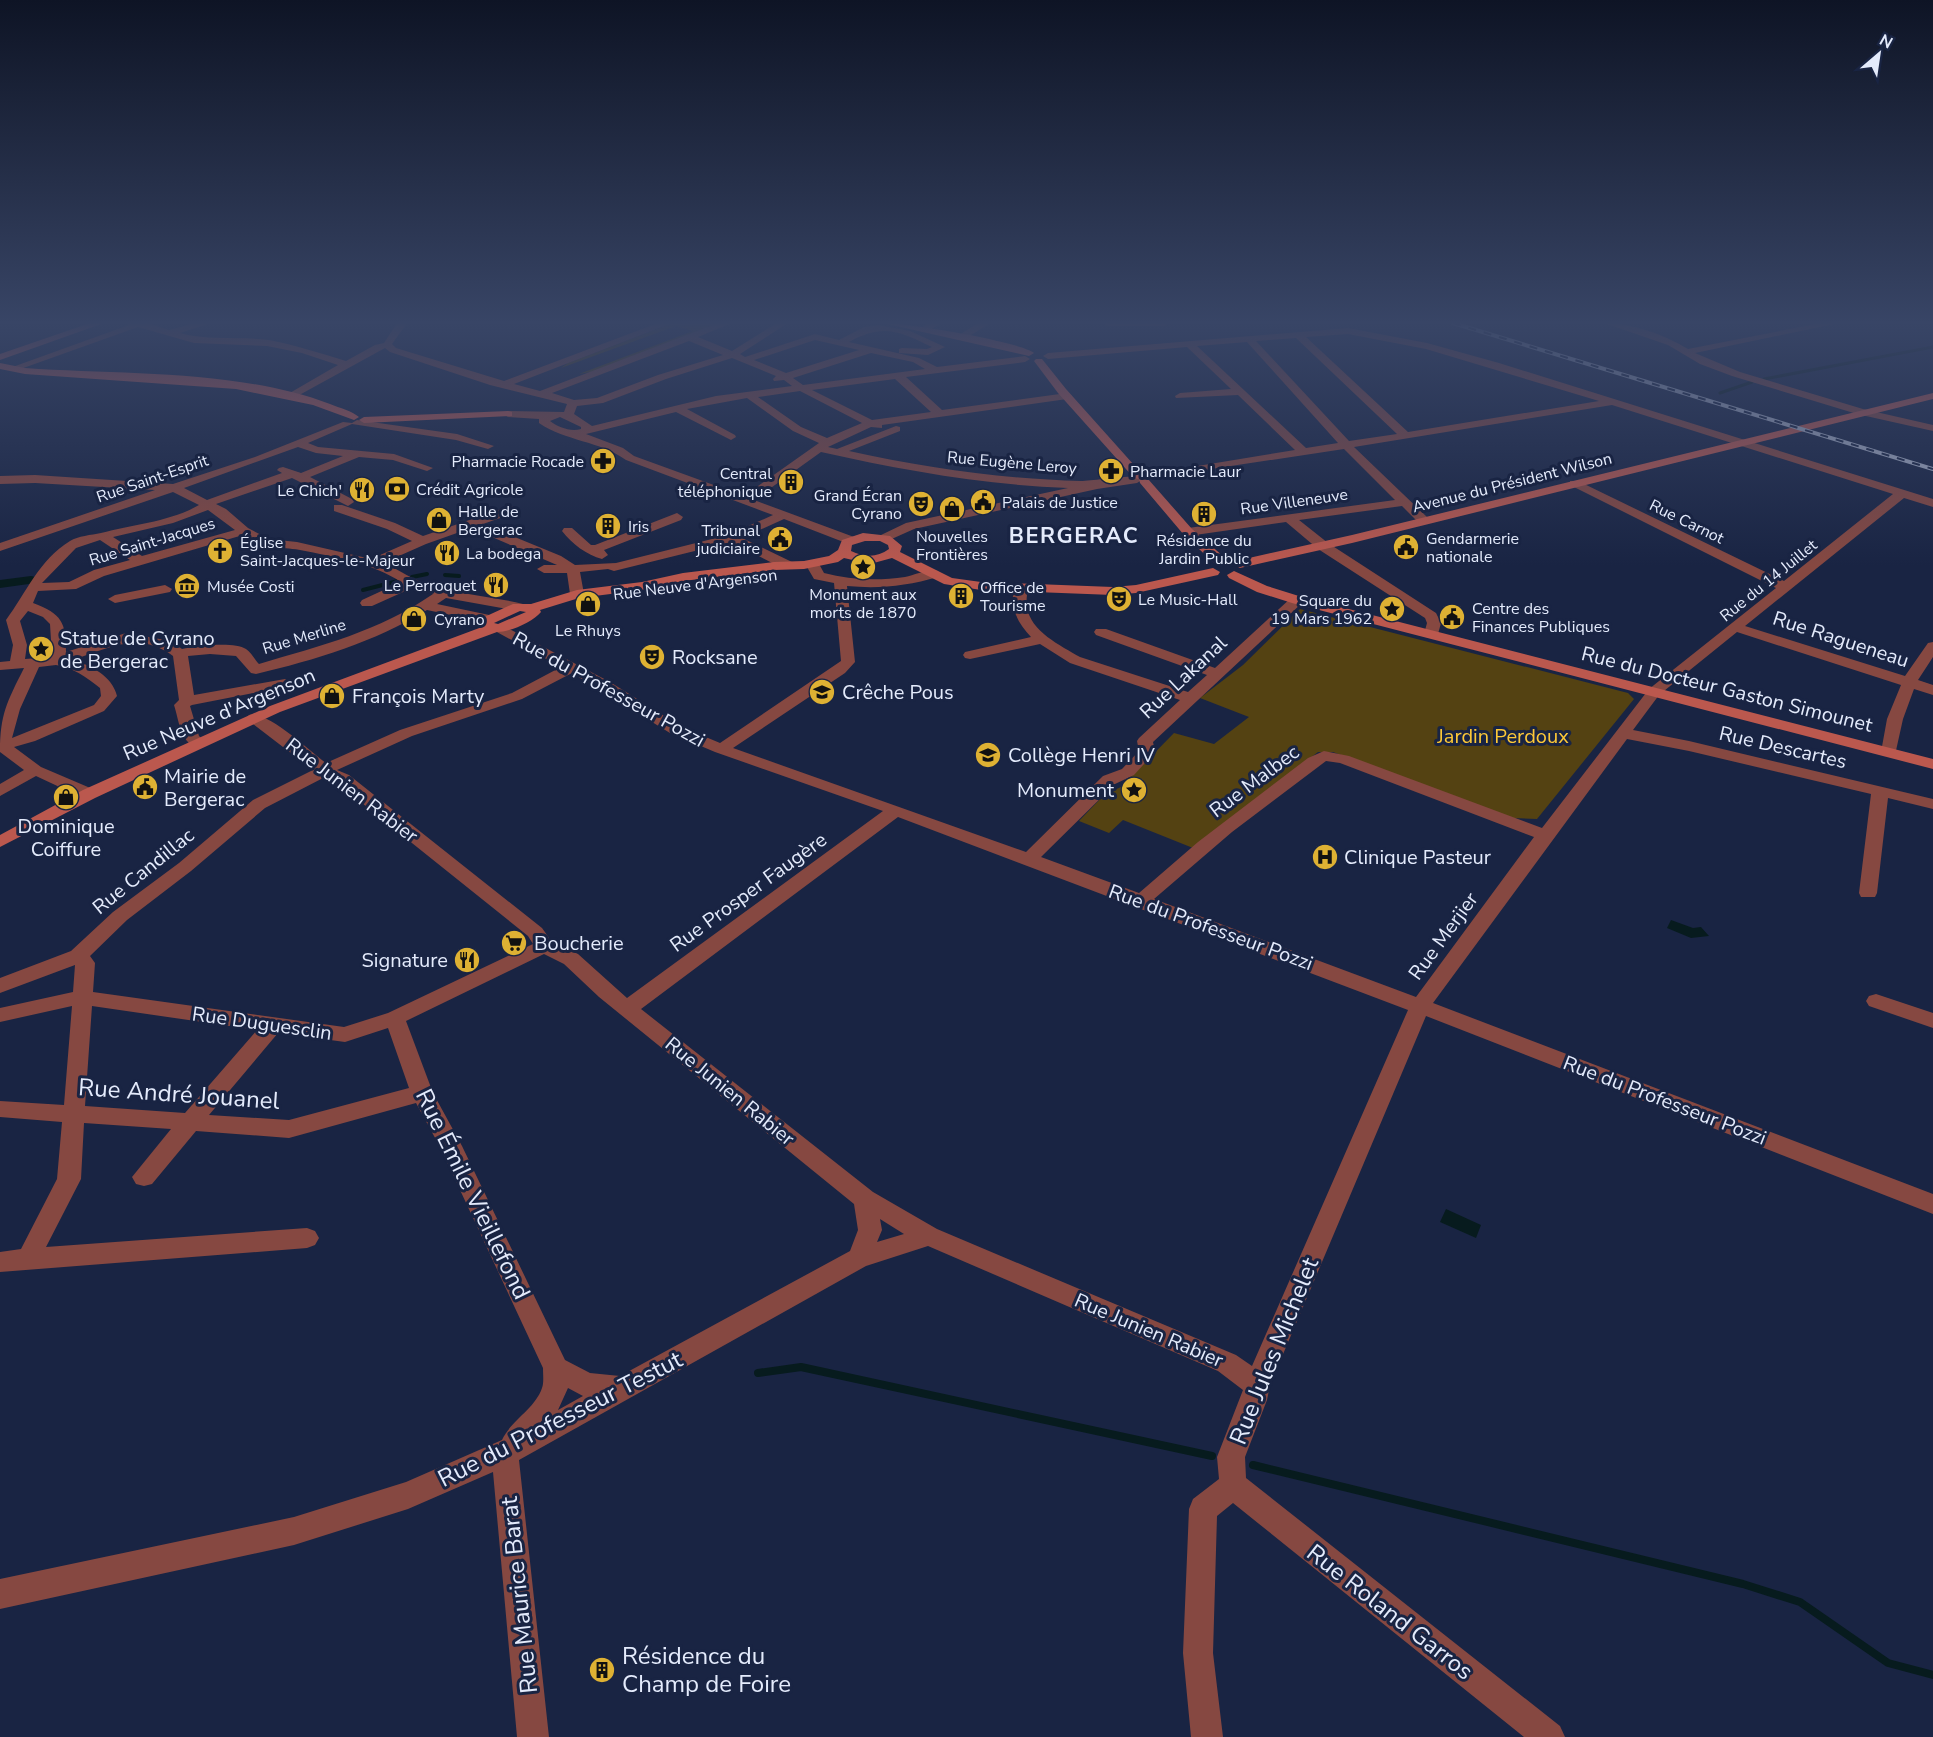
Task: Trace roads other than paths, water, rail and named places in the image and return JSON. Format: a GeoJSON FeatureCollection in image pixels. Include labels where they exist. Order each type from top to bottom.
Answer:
{"type":"FeatureCollection","features":[{"type":"Feature","properties":{"kind":"main road"},"geometry":{"type":"LineString","coordinates":[[312,404],[353,421],[508,414]]}},
{"type":"Feature","properties":{"kind":"main road"},"geometry":{"type":"LineString","coordinates":[[1074,404],[1142,478],[1216,566]]}},
{"type":"Feature","properties":{"kind":"main road","name":"Avenue du Président Wilson"},"geometry":{"type":"LineString","coordinates":[[1237,569],[1423,520],[1897,404]]}},
{"type":"Feature","properties":{"kind":"main road"},"geometry":{"type":"LineString","coordinates":[[850,550],[864,537],[885,538],[896,546],[886,556]]}},
{"type":"Feature","properties":{"kind":"main road"},"geometry":{"type":"LineString","coordinates":[[850,550],[886,556],[964,585],[1021,588],[1113,591],[1136,589],[1216,566],[1237,569]]}},
{"type":"Feature","properties":{"kind":"main road","name":"Rue Neuve d'Argenson"},"geometry":{"type":"LineString","coordinates":[[0,842],[89,794],[197,742],[494,625],[528,609],[577,594],[642,586],[683,577],[823,562],[850,550]]}},
{"type":"Feature","properties":{"kind":"main road","name":"Rue Neuve d'Argenson"},"geometry":{"type":"LineString","coordinates":[[528,609],[579,599],[777,574],[814,567],[850,550]]}},
{"type":"Feature","properties":{"kind":"main road","name":"Rue du Docteur Gaston Simounet"},"geometry":{"type":"LineString","coordinates":[[1237,569],[1262,589],[1297,600],[1933,764]]}},
{"type":"Feature","properties":{"kind":"street"},"geometry":{"type":"LineString","coordinates":[[508,414],[548,416],[567,414],[571,412],[573,404]]}},
{"type":"Feature","properties":{"kind":"street"},"geometry":{"type":"LineString","coordinates":[[548,416],[543,421],[563,432],[581,431],[694,404]]}},
{"type":"Feature","properties":{"kind":"street","name":"Rue Eugène Leroy"},"geometry":{"type":"LineString","coordinates":[[762,404],[797,429],[838,452],[909,468],[1027,483],[1097,485]]}},
{"type":"Feature","properties":{"kind":"street"},"geometry":{"type":"LineString","coordinates":[[833,404],[889,431]]}},
{"type":"Feature","properties":{"kind":"street"},"geometry":{"type":"LineString","coordinates":[[929,404],[940,414]]}},
{"type":"Feature","properties":{"kind":"street"},"geometry":{"type":"LineString","coordinates":[[747,499],[823,445],[871,423],[1010,404]]}},
{"type":"Feature","properties":{"kind":"street"},"geometry":{"type":"LineString","coordinates":[[1253,404],[1304,452]]}},
{"type":"Feature","properties":{"kind":"street"},"geometry":{"type":"LineString","coordinates":[[1309,404],[1346,445],[1423,520]]}},
{"type":"Feature","properties":{"kind":"street"},"geometry":{"type":"LineString","coordinates":[[1372,404],[1406,436]]}},
{"type":"Feature","properties":{"kind":"street"},"geometry":{"type":"LineString","coordinates":[[885,538],[910,526],[1097,485],[1600,404]]}},
{"type":"Feature","properties":{"kind":"street"},"geometry":{"type":"LineString","coordinates":[[1620,404],[1933,503]]}},
{"type":"Feature","properties":{"kind":"street"},"geometry":{"type":"LineString","coordinates":[[1835,404],[1933,428]]}},
{"type":"Feature","properties":{"kind":"street"},"geometry":{"type":"LineString","coordinates":[[677,408],[731,437]]}},
{"type":"Feature","properties":{"kind":"street"},"geometry":{"type":"LineString","coordinates":[[567,414],[587,426],[581,431]]}},
{"type":"Feature","properties":{"kind":"street"},"geometry":{"type":"LineString","coordinates":[[838,452],[889,431],[940,414]]}},
{"type":"Feature","properties":{"kind":"street"},"geometry":{"type":"LineString","coordinates":[[353,421],[419,433],[457,437],[488,446]]}},
{"type":"Feature","properties":{"kind":"street","name":"Rue Saint-Esprit"},"geometry":{"type":"LineString","coordinates":[[0,547],[259,459],[353,421]]}},
{"type":"Feature","properties":{"kind":"street"},"geometry":{"type":"LineString","coordinates":[[581,431],[630,458],[784,514],[850,550]]}},
{"type":"Feature","properties":{"kind":"street"},"geometry":{"type":"LineString","coordinates":[[401,444],[419,433]]}},
{"type":"Feature","properties":{"kind":"street"},"geometry":{"type":"LineString","coordinates":[[300,444],[316,450],[394,457],[427,468]]}},
{"type":"Feature","properties":{"kind":"street"},"geometry":{"type":"LineString","coordinates":[[236,493],[227,486],[316,450]]}},
{"type":"Feature","properties":{"kind":"street"},"geometry":{"type":"LineString","coordinates":[[17,666],[20,645],[13,620],[27,606],[33,587],[65,548],[77,542],[170,520],[203,509],[206,504],[236,493],[361,453]]}},
{"type":"Feature","properties":{"kind":"street"},"geometry":{"type":"LineString","coordinates":[[367,464],[375,465],[394,457]]}},
{"type":"Feature","properties":{"kind":"street"},"geometry":{"type":"LineString","coordinates":[[259,459],[298,475],[332,495],[343,505],[422,541]]}},
{"type":"Feature","properties":{"kind":"street"},"geometry":{"type":"LineString","coordinates":[[0,480],[35,479],[174,488],[222,512],[244,531],[266,543],[297,546],[374,563],[393,571],[411,583],[444,593],[528,609]]}},
{"type":"Feature","properties":{"kind":"street","name":"Rue Carnot"},"geometry":{"type":"LineString","coordinates":[[1574,483],[1785,587]]}},
{"type":"Feature","properties":{"kind":"street","name":"Rue du 14 Juillet"},"geometry":{"type":"LineString","coordinates":[[1654,692],[1902,493]]}},
{"type":"Feature","properties":{"kind":"street","name":"Rue Villeneuve"},"geometry":{"type":"LineString","coordinates":[[1188,532],[1404,502]]}},
{"type":"Feature","properties":{"kind":"street"},"geometry":{"type":"LineString","coordinates":[[374,563],[422,541],[510,510]]}},
{"type":"Feature","properties":{"kind":"street"},"geometry":{"type":"LineString","coordinates":[[544,569],[611,565],[614,567],[732,538],[784,514]]}},
{"type":"Feature","properties":{"kind":"street"},"geometry":{"type":"LineString","coordinates":[[556,559],[623,540],[677,517]]}},
{"type":"Feature","properties":{"kind":"street"},"geometry":{"type":"LineString","coordinates":[[1288,518],[1323,546],[1431,616],[1434,623],[1431,634]]}},
{"type":"Feature","properties":{"kind":"street"},"geometry":{"type":"LineString","coordinates":[[470,523],[556,559],[573,569]]}},
{"type":"Feature","properties":{"kind":"street"},"geometry":{"type":"LineString","coordinates":[[68,525],[77,542]]}},
{"type":"Feature","properties":{"kind":"street","name":"Rue Saint-Jacques"},"geometry":{"type":"LineString","coordinates":[[33,587],[71,586],[99,573],[244,531]]}},
{"type":"Feature","properties":{"kind":"street"},"geometry":{"type":"LineString","coordinates":[[568,531],[611,565]]}},
{"type":"Feature","properties":{"kind":"street"},"geometry":{"type":"LineString","coordinates":[[102,536],[140,561]]}},
{"type":"Feature","properties":{"kind":"street"},"geometry":{"type":"LineString","coordinates":[[732,538],[787,565]]}},
{"type":"Feature","properties":{"kind":"street"},"geometry":{"type":"LineString","coordinates":[[623,540],[651,558]]}},
{"type":"Feature","properties":{"kind":"street"},"geometry":{"type":"LineString","coordinates":[[814,567],[819,576],[840,581],[895,583],[933,574]]}},
{"type":"Feature","properties":{"kind":"street"},"geometry":{"type":"LineString","coordinates":[[573,569],[577,594]]}},
{"type":"Feature","properties":{"kind":"street"},"geometry":{"type":"LineString","coordinates":[[721,749],[840,670],[848,662],[840,581]]}},
{"type":"Feature","properties":{"kind":"street"},"geometry":{"type":"LineString","coordinates":[[367,603],[411,583]]}},
{"type":"Feature","properties":{"kind":"street"},"geometry":{"type":"LineString","coordinates":[[1021,588],[1020,611],[1030,629],[1075,660],[1190,698]]}},
{"type":"Feature","properties":{"kind":"street"},"geometry":{"type":"LineString","coordinates":[[116,599],[165,589]]}},
{"type":"Feature","properties":{"kind":"street"},"geometry":{"type":"LineString","coordinates":[[426,606],[444,593]]}},
{"type":"Feature","properties":{"kind":"street","name":"Rue Lakanal"},"geometry":{"type":"LineString","coordinates":[[1029,859],[1109,780],[1128,772],[1147,752],[1145,741],[1297,600]]}},
{"type":"Feature","properties":{"kind":"street"},"geometry":{"type":"LineString","coordinates":[[27,606],[49,613],[60,627],[59,660]]}},
{"type":"Feature","properties":{"kind":"street","name":"Rue du Professeur Pozzi"},"geometry":{"type":"LineString","coordinates":[[426,606],[494,625],[572,667],[676,730],[721,749],[896,810],[1141,901],[1933,1204]]}},
{"type":"Feature","properties":{"kind":"street","name":"Rue Merline"},"geometry":{"type":"LineString","coordinates":[[187,652],[223,649],[241,652],[256,670],[314,651],[342,645],[426,606]]}},
{"type":"Feature","properties":{"kind":"street","name":"Rue Ragueneau"},"geometry":{"type":"LineString","coordinates":[[1735,627],[1933,690]]}},
{"type":"Feature","properties":{"kind":"street"},"geometry":{"type":"LineString","coordinates":[[1101,632],[1217,674]]}},
{"type":"Feature","properties":{"kind":"street"},"geometry":{"type":"LineString","coordinates":[[0,666],[59,660],[126,637],[166,644],[187,652],[187,701]]}},
{"type":"Feature","properties":{"kind":"street"},"geometry":{"type":"LineString","coordinates":[[970,655],[1043,639]]}},
{"type":"Feature","properties":{"kind":"street"},"geometry":{"type":"LineString","coordinates":[[1888,752],[1895,719],[1909,682],[1933,646]]}},
{"type":"Feature","properties":{"kind":"street"},"geometry":{"type":"LineString","coordinates":[[2,746],[29,738],[99,708],[108,696],[107,686],[95,676],[78,664],[59,660]]}},
{"type":"Feature","properties":{"kind":"street"},"geometry":{"type":"LineString","coordinates":[[2,746],[17,697],[33,664]]}},
{"type":"Feature","properties":{"kind":"street","name":"Rue Candillac"},"geometry":{"type":"LineString","coordinates":[[0,986],[78,956],[120,916],[184,867],[259,804],[324,770],[406,733],[517,696],[572,667]]}},
{"type":"Feature","properties":{"kind":"street"},"geometry":{"type":"LineString","coordinates":[[197,742],[192,738],[182,705],[187,701],[285,683]]}},
{"type":"Feature","properties":{"kind":"street","name":"Rue Merjier"},"geometry":{"type":"LineString","coordinates":[[1420,1006],[1545,835],[1654,692]]}},
{"type":"Feature","properties":{"kind":"street","name":"Rue Junien Rabier"},"geometry":{"type":"LineString","coordinates":[[254,718],[324,770],[343,779],[535,932],[545,947],[571,959],[627,1009],[865,1199],[929,1236],[1227,1363],[1257,1385]]}},
{"type":"Feature","properties":{"kind":"street","name":"Rue Descartes"},"geometry":{"type":"LineString","coordinates":[[1622,733],[1689,746],[1933,804]]}},
{"type":"Feature","properties":{"kind":"street"},"geometry":{"type":"LineString","coordinates":[[2,746],[35,770],[89,794]]}},
{"type":"Feature","properties":{"kind":"street","name":"Rue Malbec"},"geometry":{"type":"LineString","coordinates":[[1141,901],[1171,872],[1230,825],[1318,758],[1330,756],[1545,835]]}},
{"type":"Feature","properties":{"kind":"street"},"geometry":{"type":"LineString","coordinates":[[0,791],[35,770]]}},
{"type":"Feature","properties":{"kind":"street"},"geometry":{"type":"LineString","coordinates":[[1868,893],[1880,791]]}},
{"type":"Feature","properties":{"kind":"street","name":"Rue Prosper Faugère"},"geometry":{"type":"LineString","coordinates":[[627,1009],[896,810]]}},
{"type":"Feature","properties":{"kind":"street","name":"Rue Duguesclin"},"geometry":{"type":"LineString","coordinates":[[0,1016],[82,997],[345,1035],[395,1018],[525,954],[545,947]]}},
{"type":"Feature","properties":{"kind":"street"},"geometry":{"type":"LineString","coordinates":[[28,1259],[69,1179],[85,963],[78,956]]}},
{"type":"Feature","properties":{"kind":"street"},"geometry":{"type":"LineString","coordinates":[[1876,1001],[1933,1021]]}},
{"type":"Feature","properties":{"kind":"street","name":"Rue Jules Michelet"},"geometry":{"type":"LineString","coordinates":[[1233,1485],[1231,1457],[1254,1400],[1257,1385],[1420,1006]]}},
{"type":"Feature","properties":{"kind":"street","name":"Rue Émile Vieillefond"},"geometry":{"type":"LineString","coordinates":[[395,1018],[422,1093],[451,1146],[556,1368]]}},
{"type":"Feature","properties":{"kind":"street"},"geometry":{"type":"LineString","coordinates":[[144,1177],[273,1025]]}},
{"type":"Feature","properties":{"kind":"street","name":"Rue André Jouanel"},"geometry":{"type":"LineString","coordinates":[[0,1108],[289,1130],[422,1093]]}},
{"type":"Feature","properties":{"kind":"street"},"geometry":{"type":"LineString","coordinates":[[859,1258],[870,1230],[865,1199]]}},
{"type":"Feature","properties":{"kind":"street","name":"Rue du Professeur Testut"},"geometry":{"type":"LineString","coordinates":[[0,1594],[294,1531],[408,1495],[505,1453],[859,1258],[929,1236]]}},
{"type":"Feature","properties":{"kind":"street"},"geometry":{"type":"LineString","coordinates":[[0,1262],[307,1238]]}},
{"type":"Feature","properties":{"kind":"street"},"geometry":{"type":"LineString","coordinates":[[505,1453],[542,1412],[555,1391],[556,1368],[587,1385],[622,1388]]}},
{"type":"Feature","properties":{"kind":"street","name":"Rue Maurice Barat"},"geometry":{"type":"LineString","coordinates":[[505,1453],[533,1737]]}},
{"type":"Feature","properties":{"kind":"street"},"geometry":{"type":"LineString","coordinates":[[1207,1737],[1198,1653],[1203,1509],[1233,1485]]}},
{"type":"Feature","properties":{"kind":"street","name":"Rue Roland Garros"},"geometry":{"type":"LineString","coordinates":[[1233,1485],[1549,1737]]}},
{"type":"Feature","properties":{"kind":"waterway"},"geometry":{"type":"LineString","coordinates":[[412,577],[427,574]]}},
{"type":"Feature","properties":{"kind":"waterway"},"geometry":{"type":"LineString","coordinates":[[445,575],[459,576]]}},
{"type":"Feature","properties":{"kind":"waterway"},"geometry":{"type":"LineString","coordinates":[[0,584],[31,580]]}},
{"type":"Feature","properties":{"kind":"waterway"},"geometry":{"type":"LineString","coordinates":[[363,590],[398,581]]}},
{"type":"Feature","properties":{"kind":"waterway"},"geometry":{"type":"LineString","coordinates":[[758,1373],[801,1367],[1212,1456]]}},
{"type":"Feature","properties":{"kind":"waterway"},"geometry":{"type":"LineString","coordinates":[[1253,1465],[1743,1584],[1800,1602],[1888,1663],[1933,1675]]}},
{"type":"Feature","properties":{"kind":"railway"},"geometry":{"type":"LineString","coordinates":[[1719,404],[1933,469]]}},
{"type":"Feature","properties":{"kind":"place","name":"Pharmacie Rocade"},"geometry":{"type":"Point","coordinates":[603,461]}},
{"type":"Feature","properties":{"kind":"place","name":"Pharmacie Laur"},"geometry":{"type":"Point","coordinates":[1111,471]}},
{"type":"Feature","properties":{"kind":"place","name":"Central téléphonique"},"geometry":{"type":"Point","coordinates":[791,482]}},
{"type":"Feature","properties":{"kind":"place","name":"Crédit Agricole"},"geometry":{"type":"Point","coordinates":[397,489]}},
{"type":"Feature","properties":{"kind":"place","name":"Le Chich'"},"geometry":{"type":"Point","coordinates":[362,490]}},
{"type":"Feature","properties":{"kind":"place","name":"Palais de Justice"},"geometry":{"type":"Point","coordinates":[983,502]}},
{"type":"Feature","properties":{"kind":"place","name":"Grand Écran Cyrano"},"geometry":{"type":"Point","coordinates":[921,504]}},
{"type":"Feature","properties":{"kind":"place","name":"Nouvelles Frontières"},"geometry":{"type":"Point","coordinates":[952,509]}},
{"type":"Feature","properties":{"kind":"place","name":"Résidence du Jardin Public"},"geometry":{"type":"Point","coordinates":[1204,514]}},
{"type":"Feature","properties":{"kind":"place","name":"Halle de Bergerac"},"geometry":{"type":"Point","coordinates":[439,520]}},
{"type":"Feature","properties":{"kind":"place","name":"Iris"},"geometry":{"type":"Point","coordinates":[608,526]}},
{"type":"Feature","properties":{"kind":"place","name":"Tribunal judiciaire"},"geometry":{"type":"Point","coordinates":[780,539]}},
{"type":"Feature","properties":{"kind":"place","name":"Gendarmerie nationale"},"geometry":{"type":"Point","coordinates":[1406,547]}},
{"type":"Feature","properties":{"kind":"place","name":"Église Saint-Jacques-le-Majeur"},"geometry":{"type":"Point","coordinates":[220,551]}},
{"type":"Feature","properties":{"kind":"place","name":"La bodega"},"geometry":{"type":"Point","coordinates":[447,553]}},
{"type":"Feature","properties":{"kind":"place","name":"Monument aux morts de 1870"},"geometry":{"type":"Point","coordinates":[863,567]}},
{"type":"Feature","properties":{"kind":"place","name":"Le Perroquet"},"geometry":{"type":"Point","coordinates":[496,585]}},
{"type":"Feature","properties":{"kind":"place","name":"Musée Costi"},"geometry":{"type":"Point","coordinates":[187,586]}},
{"type":"Feature","properties":{"kind":"place","name":"Office de Tourisme"},"geometry":{"type":"Point","coordinates":[961,596]}},
{"type":"Feature","properties":{"kind":"place","name":"Le Music-Hall"},"geometry":{"type":"Point","coordinates":[1119,599]}},
{"type":"Feature","properties":{"kind":"place","name":"Le Rhuys"},"geometry":{"type":"Point","coordinates":[588,604]}},
{"type":"Feature","properties":{"kind":"place","name":"Square du 19 Mars 1962"},"geometry":{"type":"Point","coordinates":[1392,609]}},
{"type":"Feature","properties":{"kind":"place","name":"Centre des Finances Publiques"},"geometry":{"type":"Point","coordinates":[1452,617]}},
{"type":"Feature","properties":{"kind":"place","name":"Cyrano"},"geometry":{"type":"Point","coordinates":[414,619]}},
{"type":"Feature","properties":{"kind":"place","name":"Statue de Cyrano de Bergerac"},"geometry":{"type":"Point","coordinates":[41,649]}},
{"type":"Feature","properties":{"kind":"place","name":"Rocksane"},"geometry":{"type":"Point","coordinates":[652,657]}},
{"type":"Feature","properties":{"kind":"place","name":"Crêche Pous"},"geometry":{"type":"Point","coordinates":[822,692]}},
{"type":"Feature","properties":{"kind":"place","name":"François Marty"},"geometry":{"type":"Point","coordinates":[332,696]}},
{"type":"Feature","properties":{"kind":"place","name":"Collège Henri IV"},"geometry":{"type":"Point","coordinates":[988,755]}},
{"type":"Feature","properties":{"kind":"place","name":"Mairie de Bergerac"},"geometry":{"type":"Point","coordinates":[145,787]}},
{"type":"Feature","properties":{"kind":"place","name":"Monument"},"geometry":{"type":"Point","coordinates":[1134,790]}},
{"type":"Feature","properties":{"kind":"place","name":"Dominique Coiffure"},"geometry":{"type":"Point","coordinates":[66,797]}},
{"type":"Feature","properties":{"kind":"place","name":"Clinique Pasteur"},"geometry":{"type":"Point","coordinates":[1325,857]}},
{"type":"Feature","properties":{"kind":"place","name":"Boucherie"},"geometry":{"type":"Point","coordinates":[514,943]}},
{"type":"Feature","properties":{"kind":"place","name":"Signature"},"geometry":{"type":"Point","coordinates":[467,960]}},
{"type":"Feature","properties":{"kind":"place","name":"Résidence du Champ de Foire"},"geometry":{"type":"Point","coordinates":[602,1670]}},
{"type":"Feature","properties":{"kind":"district","name":"BERGERAC"},"geometry":{"type":"Point","coordinates":[1074,535]}},
{"type":"Feature","properties":{"kind":"park label","name":"Jardin Perdoux"},"geometry":{"type":"Point","coordinates":[1503,736]}}]}
